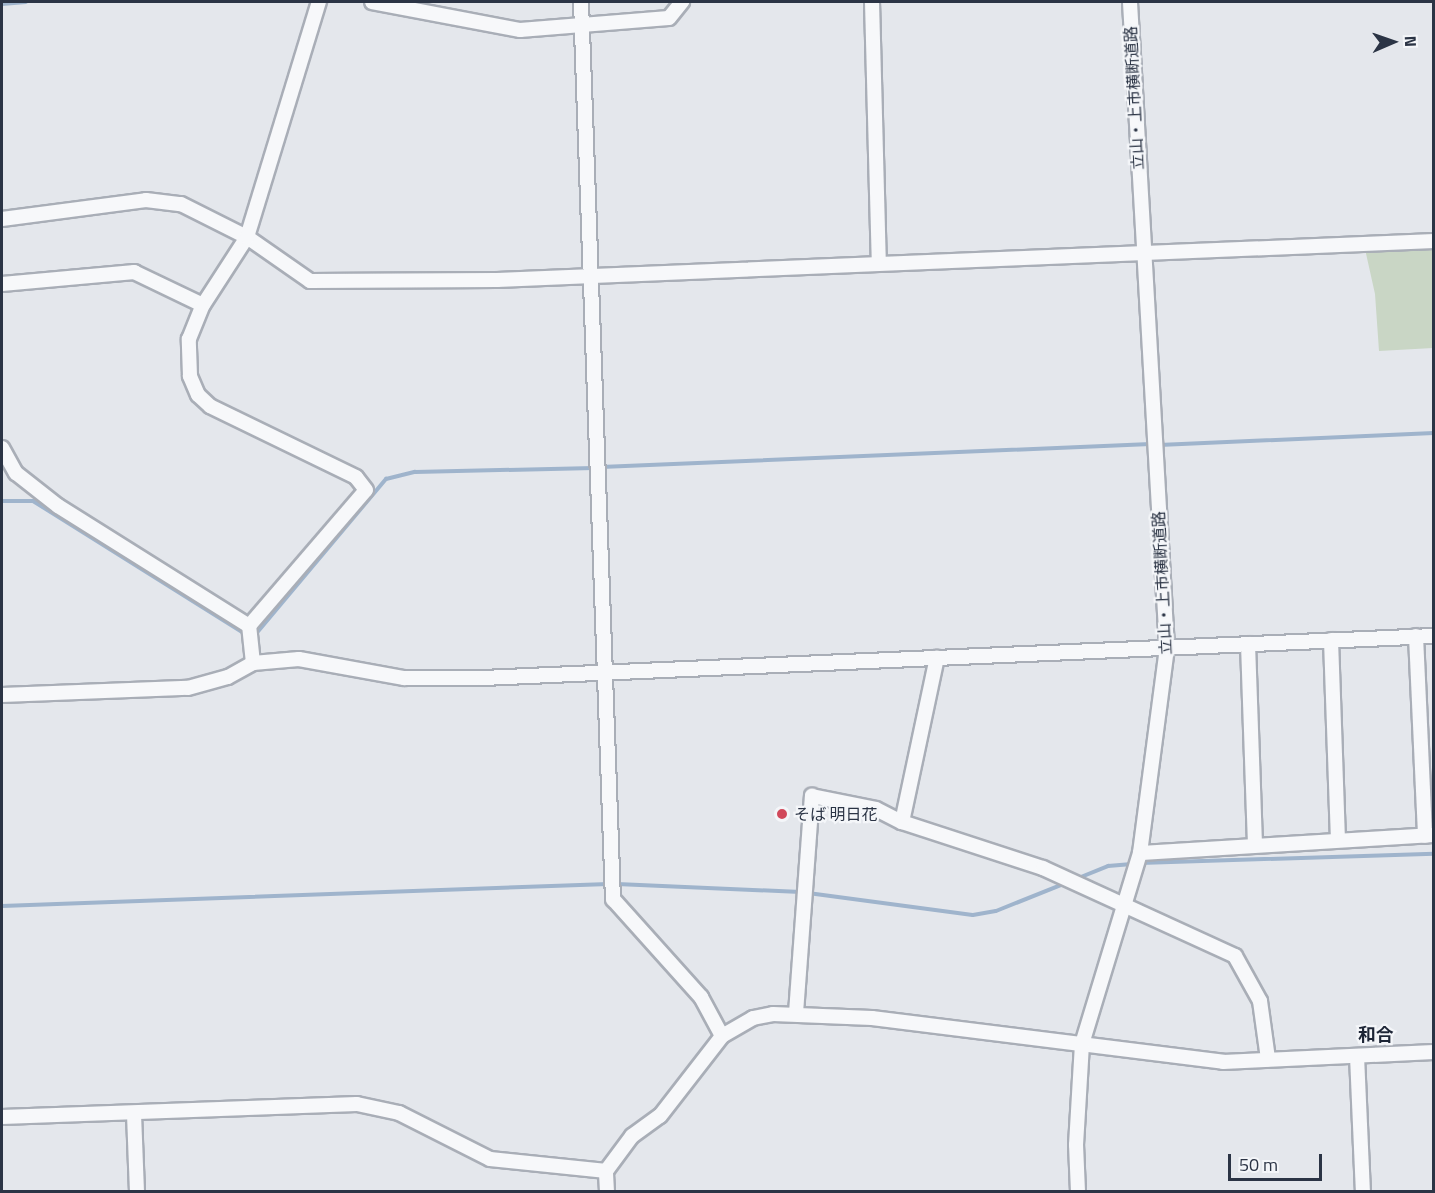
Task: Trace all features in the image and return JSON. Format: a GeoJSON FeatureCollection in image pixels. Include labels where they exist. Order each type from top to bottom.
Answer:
{"type":"FeatureCollection","features":[{"type":"Feature","properties":{"kind":"street"},"geometry":{"type":"LineString","coordinates":[[253,663],[249,626],[366,490],[356,477],[237,422],[198,395],[190,376],[189,339],[203,305],[247,237],[320,2]]}},
{"type":"Feature","properties":{"kind":"street"},"geometry":{"type":"LineString","coordinates":[[372,2],[520,30],[669,18],[682,2]]}},
{"type":"Feature","properties":{"kind":"street"},"geometry":{"type":"LineString","coordinates":[[581,2],[613,899],[701,997],[722,1036]]}},
{"type":"Feature","properties":{"kind":"street"},"geometry":{"type":"LineString","coordinates":[[872,2],[879,261]]}},
{"type":"Feature","properties":{"kind":"street","name":"立山・上市横断道路"},"geometry":{"type":"LineString","coordinates":[[1078,1191],[1076,1145],[1082,1044],[1140,854],[1167,648],[1141,255],[1130,2]]}},
{"type":"Feature","properties":{"kind":"street"},"geometry":{"type":"LineString","coordinates":[[2,219],[146,200],[181,204],[247,237],[310,281],[497,280],[589,273],[879,261],[1141,255],[1434,241]]}},
{"type":"Feature","properties":{"kind":"street"},"geometry":{"type":"LineString","coordinates":[[2,284],[134,272],[203,305]]}},
{"type":"Feature","properties":{"kind":"street"},"geometry":{"type":"LineString","coordinates":[[2,448],[16,473],[58,506],[249,626]]}},
{"type":"Feature","properties":{"kind":"street"},"geometry":{"type":"LineString","coordinates":[[1140,854],[1255,843],[1429,836],[1416,636]]}},
{"type":"Feature","properties":{"kind":"street"},"geometry":{"type":"LineString","coordinates":[[2,695],[188,688],[228,677],[253,663],[299,659],[404,678],[605,673],[1434,636]]}},
{"type":"Feature","properties":{"kind":"street"},"geometry":{"type":"LineString","coordinates":[[1331,640],[1338,839]]}},
{"type":"Feature","properties":{"kind":"street"},"geometry":{"type":"LineString","coordinates":[[1248,644],[1255,843]]}},
{"type":"Feature","properties":{"kind":"street"},"geometry":{"type":"LineString","coordinates":[[902,822],[937,658]]}},
{"type":"Feature","properties":{"kind":"street"},"geometry":{"type":"LineString","coordinates":[[796,1013],[812,795],[865,806],[902,822],[1043,868],[1126,903],[1235,957],[1260,1001],[1268,1059]]}},
{"type":"Feature","properties":{"kind":"street"},"geometry":{"type":"LineString","coordinates":[[607,1191],[606,1171],[632,1136],[660,1116],[722,1036],[753,1018],[796,1013],[852,1016],[1223,1062],[1434,1052]]}},
{"type":"Feature","properties":{"kind":"street"},"geometry":{"type":"LineString","coordinates":[[1357,1056],[1363,1191]]}},
{"type":"Feature","properties":{"kind":"street"},"geometry":{"type":"LineString","coordinates":[[2,1117],[134,1114],[357,1104],[399,1113],[490,1159],[606,1171]]}},
{"type":"Feature","properties":{"kind":"street"},"geometry":{"type":"LineString","coordinates":[[134,1114],[137,1191]]}},
{"type":"Feature","properties":{"kind":"green space"},"geometry":{"type":"Polygon","coordinates":[[[1433,247],[1433,348],[1379,351],[1375,294],[1365,249],[1433,247]]]}},
{"type":"Feature","properties":{"kind":"waterway"},"geometry":{"type":"LineString","coordinates":[[2,4],[26,2]]}},
{"type":"Feature","properties":{"kind":"waterway"},"geometry":{"type":"LineString","coordinates":[[1159,445],[1434,433]]}},
{"type":"Feature","properties":{"kind":"waterway"},"geometry":{"type":"LineString","coordinates":[[601,467],[1151,444]]}},
{"type":"Feature","properties":{"kind":"waterway"},"geometry":{"type":"LineString","coordinates":[[255,635],[386,479],[415,472],[594,468]]}},
{"type":"Feature","properties":{"kind":"waterway"},"geometry":{"type":"LineString","coordinates":[[2,501],[33,501],[247,635]]}},
{"type":"Feature","properties":{"kind":"waterway"},"geometry":{"type":"LineString","coordinates":[[1140,863],[1434,854]]}},
{"type":"Feature","properties":{"kind":"waterway"},"geometry":{"type":"LineString","coordinates":[[1076,879],[1108,866],[1132,864]]}},
{"type":"Feature","properties":{"kind":"waterway"},"geometry":{"type":"LineString","coordinates":[[808,893],[973,915],[996,911],[1066,883]]}},
{"type":"Feature","properties":{"kind":"waterway"},"geometry":{"type":"LineString","coordinates":[[2,906],[609,884]]}},
{"type":"Feature","properties":{"kind":"waterway"},"geometry":{"type":"LineString","coordinates":[[617,884],[801,892]]}},
{"type":"Feature","properties":{"kind":"place","name":"そば 明日花"},"geometry":{"type":"Point","coordinates":[782,814]}},
{"type":"Feature","properties":{"kind":"district","name":"和合"},"geometry":{"type":"Point","coordinates":[1376,1035]}}]}
